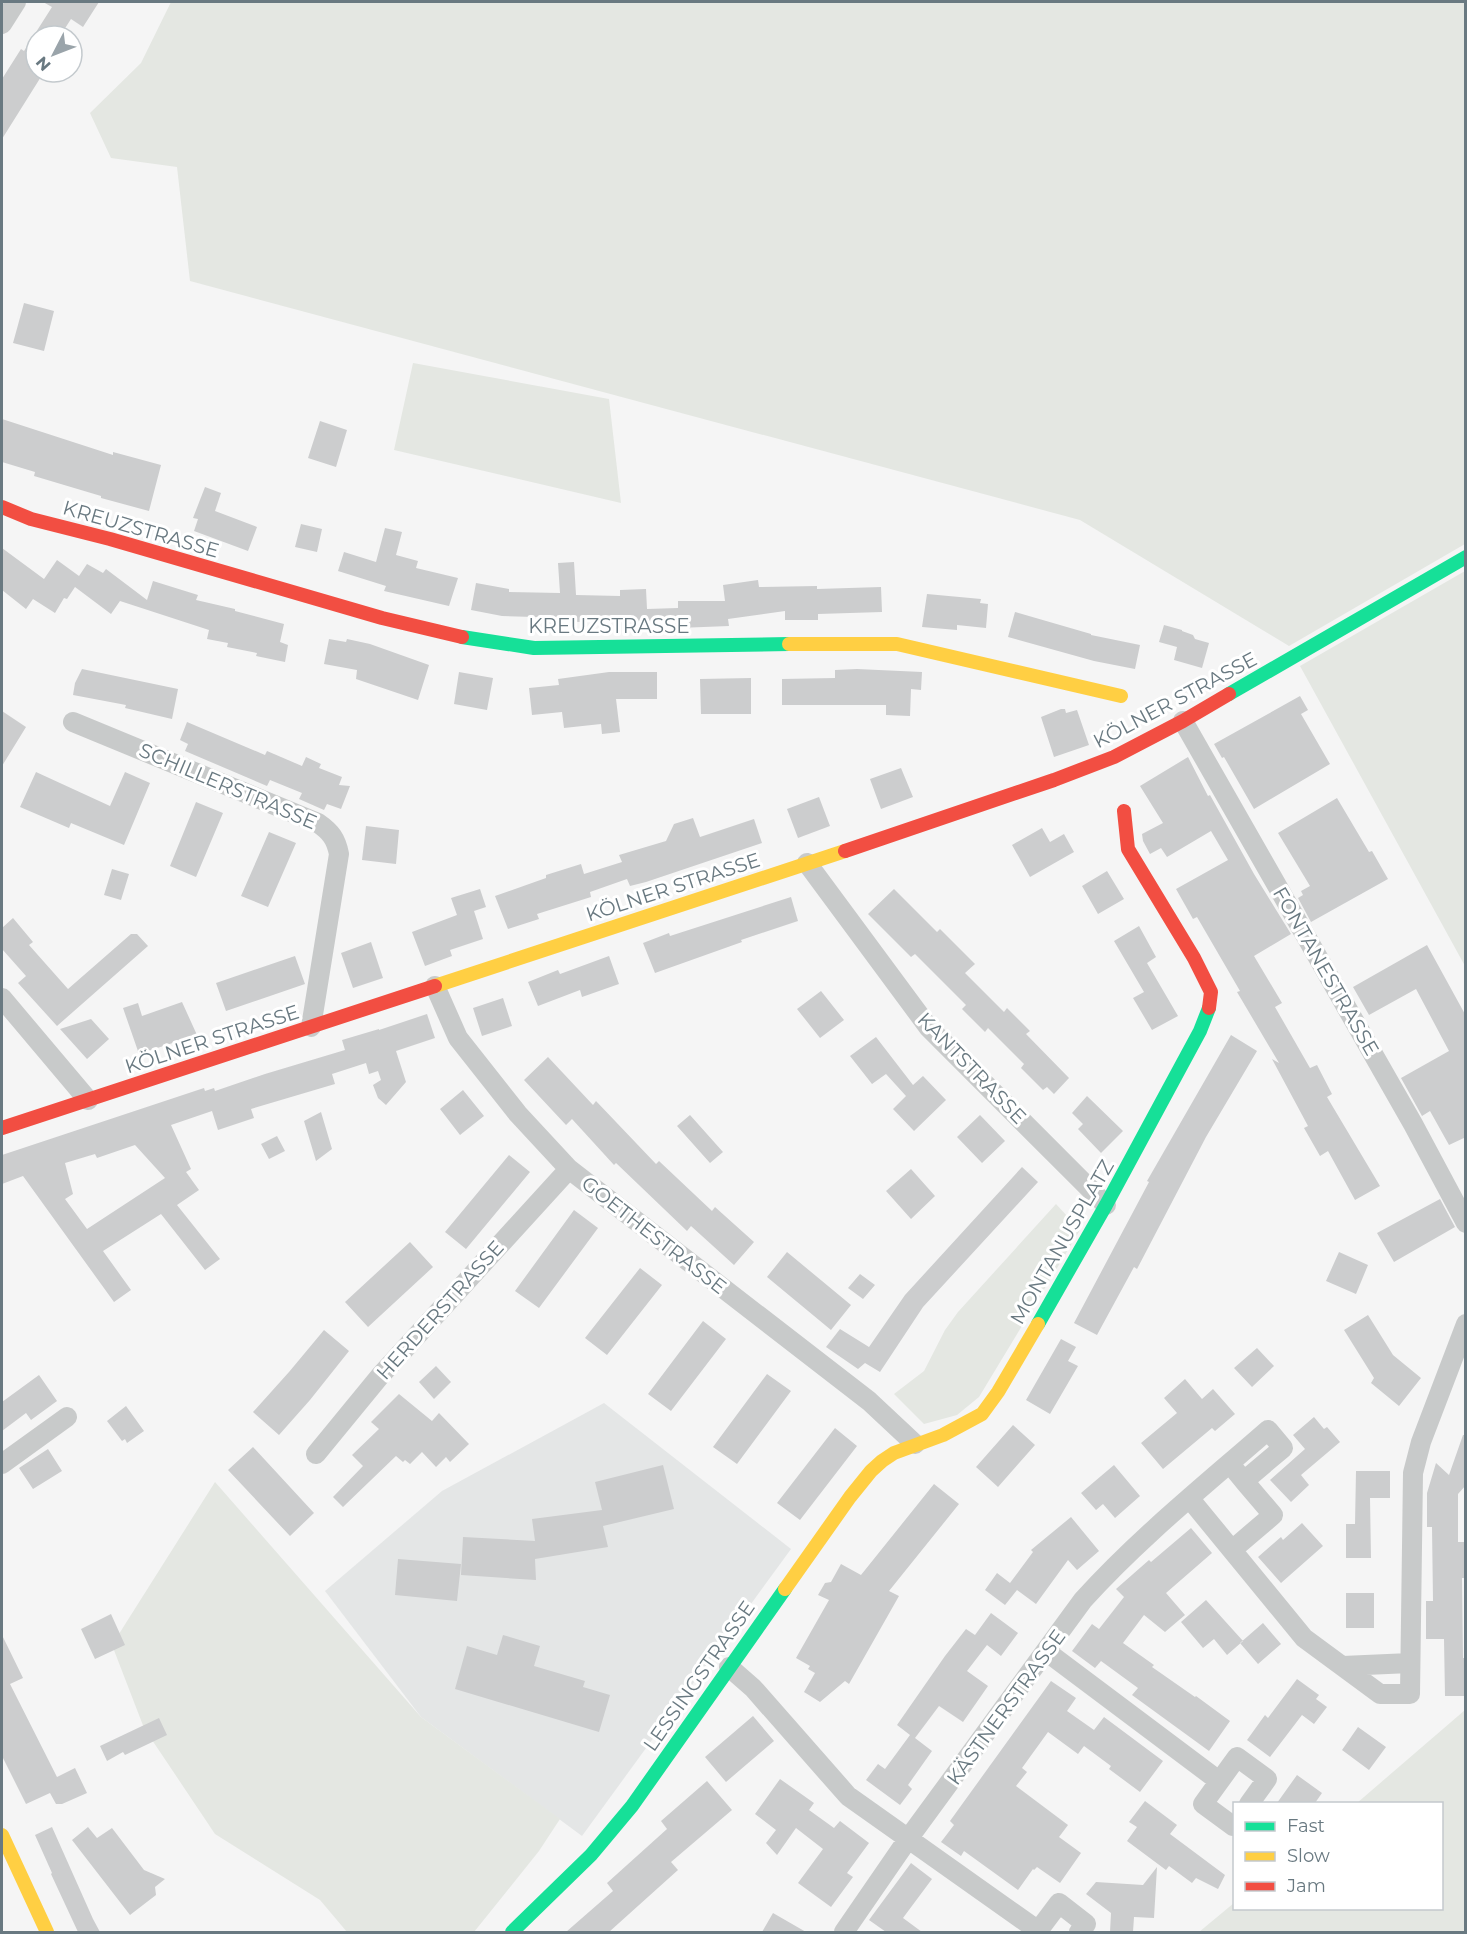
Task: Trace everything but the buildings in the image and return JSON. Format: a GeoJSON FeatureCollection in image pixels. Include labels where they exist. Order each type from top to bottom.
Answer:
{"type":"FeatureCollection","features":[{"type":"Feature","properties":{"kind":"street"},"geometry":{"type":"LineString","coordinates":[[2,24],[16,2]]}},
{"type":"Feature","properties":{"kind":"street","name":"KREUZSTRASSE"},"geometry":{"type":"LineString","coordinates":[[2,507],[31,519],[110,539],[382,618],[460,637],[534,648],[897,644],[1121,696]]}},
{"type":"Feature","properties":{"kind":"street","name":"KÖLNER STRASSE"},"geometry":{"type":"LineString","coordinates":[[2,1128],[807,863],[1054,780],[1114,757],[1183,721],[1466,557]]}},
{"type":"Feature","properties":{"kind":"street","name":"FONTANESTRASSE"},"geometry":{"type":"LineString","coordinates":[[1183,721],[1413,1124],[1466,1223]]}},
{"type":"Feature","properties":{"kind":"street","name":"SCHILLERSTRASSE"},"geometry":{"type":"LineString","coordinates":[[73,722],[318,823],[330,831],[336,840],[339,854],[311,1027]]}},
{"type":"Feature","properties":{"kind":"street","name":"MONTANUSPLATZ"},"geometry":{"type":"LineString","coordinates":[[915,1444],[943,1435],[982,1414],[998,1392],[1107,1205],[1209,1011],[1211,992],[1194,958],[1128,849],[1124,811]]}},
{"type":"Feature","properties":{"kind":"street","name":"KANTSTRASSE"},"geometry":{"type":"LineString","coordinates":[[807,863],[929,1028],[1107,1205]]}},
{"type":"Feature","properties":{"kind":"street","name":"GOETHESTRASSE"},"geometry":{"type":"LineString","coordinates":[[435,986],[458,1038],[519,1114],[569,1169],[870,1401],[915,1444]]}},
{"type":"Feature","properties":{"kind":"street"},"geometry":{"type":"LineString","coordinates":[[2,998],[88,1100]]}},
{"type":"Feature","properties":{"kind":"street","name":"HERDERSTRASSE"},"geometry":{"type":"LineString","coordinates":[[316,1454],[380,1376],[569,1169]]}},
{"type":"Feature","properties":{"kind":"street"},"geometry":{"type":"LineString","coordinates":[[1190,1499],[1304,1638],[1380,1694],[1410,1694],[1413,1473],[1421,1442],[1466,1324]]}},
{"type":"Feature","properties":{"kind":"street"},"geometry":{"type":"LineString","coordinates":[[2,1464],[67,1417]]}},
{"type":"Feature","properties":{"kind":"street","name":"KÄSTNERSTRASSE"},"geometry":{"type":"LineString","coordinates":[[844,1932],[908,1839],[1083,1600],[1113,1567],[1268,1430],[1283,1448],[1244,1481]]}},
{"type":"Feature","properties":{"kind":"street","name":"LESSINGSTRASSE"},"geometry":{"type":"LineString","coordinates":[[512,1932],[591,1855],[632,1806],[861,1483],[882,1461],[915,1444]]}},
{"type":"Feature","properties":{"kind":"street"},"geometry":{"type":"LineString","coordinates":[[1230,1464],[1273,1515],[1232,1550]]}},
{"type":"Feature","properties":{"kind":"street"},"geometry":{"type":"LineString","coordinates":[[1047,1652],[1219,1781]]}},
{"type":"Feature","properties":{"kind":"street"},"geometry":{"type":"LineString","coordinates":[[1343,1666],[1410,1663]]}},
{"type":"Feature","properties":{"kind":"street"},"geometry":{"type":"LineString","coordinates":[[729,1667],[753,1688],[848,1796],[1039,1932],[1059,1903],[1086,1924],[1079,1932]]}},
{"type":"Feature","properties":{"kind":"street"},"geometry":{"type":"LineString","coordinates":[[1233,1826],[1203,1804],[1237,1757],[1267,1779],[1250,1802]]}},
{"type":"Feature","properties":{"kind":"street"},"geometry":{"type":"LineString","coordinates":[[2,1835],[47,1932]]}},
{"type":"Feature","properties":{"kind":"shaded area"},"geometry":{"type":"Polygon","coordinates":[[[171,2],[1465,2],[1465,544],[1289,646],[1080,520],[190,281],[177,167],[111,158],[90,113],[141,63],[171,2]]]}},
{"type":"Feature","properties":{"kind":"shaded area"},"geometry":{"type":"Polygon","coordinates":[[[413,363],[609,399],[621,503],[394,450],[413,363]]]}},
{"type":"Feature","properties":{"kind":"shaded area"},"geometry":{"type":"Polygon","coordinates":[[[1465,571],[1465,966],[1300,666],[1465,571]]]}},
{"type":"Feature","properties":{"kind":"shaded area"},"geometry":{"type":"Polygon","coordinates":[[[1056,1204],[1080,1230],[979,1397],[957,1415],[924,1424],[894,1394],[924,1371],[945,1330],[958,1312],[1056,1204]]]}},
{"type":"Feature","properties":{"kind":"shaded area"},"geometry":{"type":"Polygon","coordinates":[[[604,1403],[791,1549],[582,1836],[421,1717],[325,1591],[442,1491],[604,1403]]]}},
{"type":"Feature","properties":{"kind":"shaded area"},"geometry":{"type":"Polygon","coordinates":[[[215,1482],[421,1717],[560,1819],[539,1851],[474,1932],[347,1932],[320,1900],[215,1834],[144,1728],[112,1645],[215,1482]]]}},
{"type":"Feature","properties":{"kind":"shaded area"},"geometry":{"type":"Polygon","coordinates":[[[1465,1710],[1465,1932],[1199,1932],[1233,1904],[1233,1910],[1443,1910],[1443,1802],[1358,1802],[1465,1710]]]}},
{"type":"Feature","properties":{"kind":"traffic: fast"},"geometry":{"type":"LineString","coordinates":[[1229,694],[1466,557]]}},
{"type":"Feature","properties":{"kind":"traffic: fast"},"geometry":{"type":"LineString","coordinates":[[462,637],[534,648],[789,644]]}},
{"type":"Feature","properties":{"kind":"traffic: fast"},"geometry":{"type":"LineString","coordinates":[[1038,1324],[1106,1205],[1200,1031],[1209,1008]]}},
{"type":"Feature","properties":{"kind":"traffic: fast"},"geometry":{"type":"LineString","coordinates":[[512,1932],[591,1855],[632,1806],[785,1589]]}},
{"type":"Feature","properties":{"kind":"traffic: slow"},"geometry":{"type":"LineString","coordinates":[[789,644],[897,644],[1121,696]]}},
{"type":"Feature","properties":{"kind":"traffic: slow"},"geometry":{"type":"LineString","coordinates":[[435,986],[845,851]]}},
{"type":"Feature","properties":{"kind":"traffic: slow"},"geometry":{"type":"LineString","coordinates":[[785,1589],[850,1497],[882,1461],[894,1453],[943,1435],[982,1414],[998,1392],[1038,1324]]}},
{"type":"Feature","properties":{"kind":"traffic: slow"},"geometry":{"type":"LineString","coordinates":[[2,1835],[47,1932]]}},
{"type":"Feature","properties":{"kind":"traffic: jam"},"geometry":{"type":"LineString","coordinates":[[2,507],[31,519],[110,539],[382,618],[462,637]]}},
{"type":"Feature","properties":{"kind":"traffic: jam"},"geometry":{"type":"LineString","coordinates":[[845,851],[1054,780],[1114,757],[1229,694]]}},
{"type":"Feature","properties":{"kind":"traffic: jam"},"geometry":{"type":"LineString","coordinates":[[1124,811],[1128,849],[1194,958],[1211,992],[1209,1008]]}},
{"type":"Feature","properties":{"kind":"traffic: jam"},"geometry":{"type":"LineString","coordinates":[[2,1128],[435,986]]}}]}
